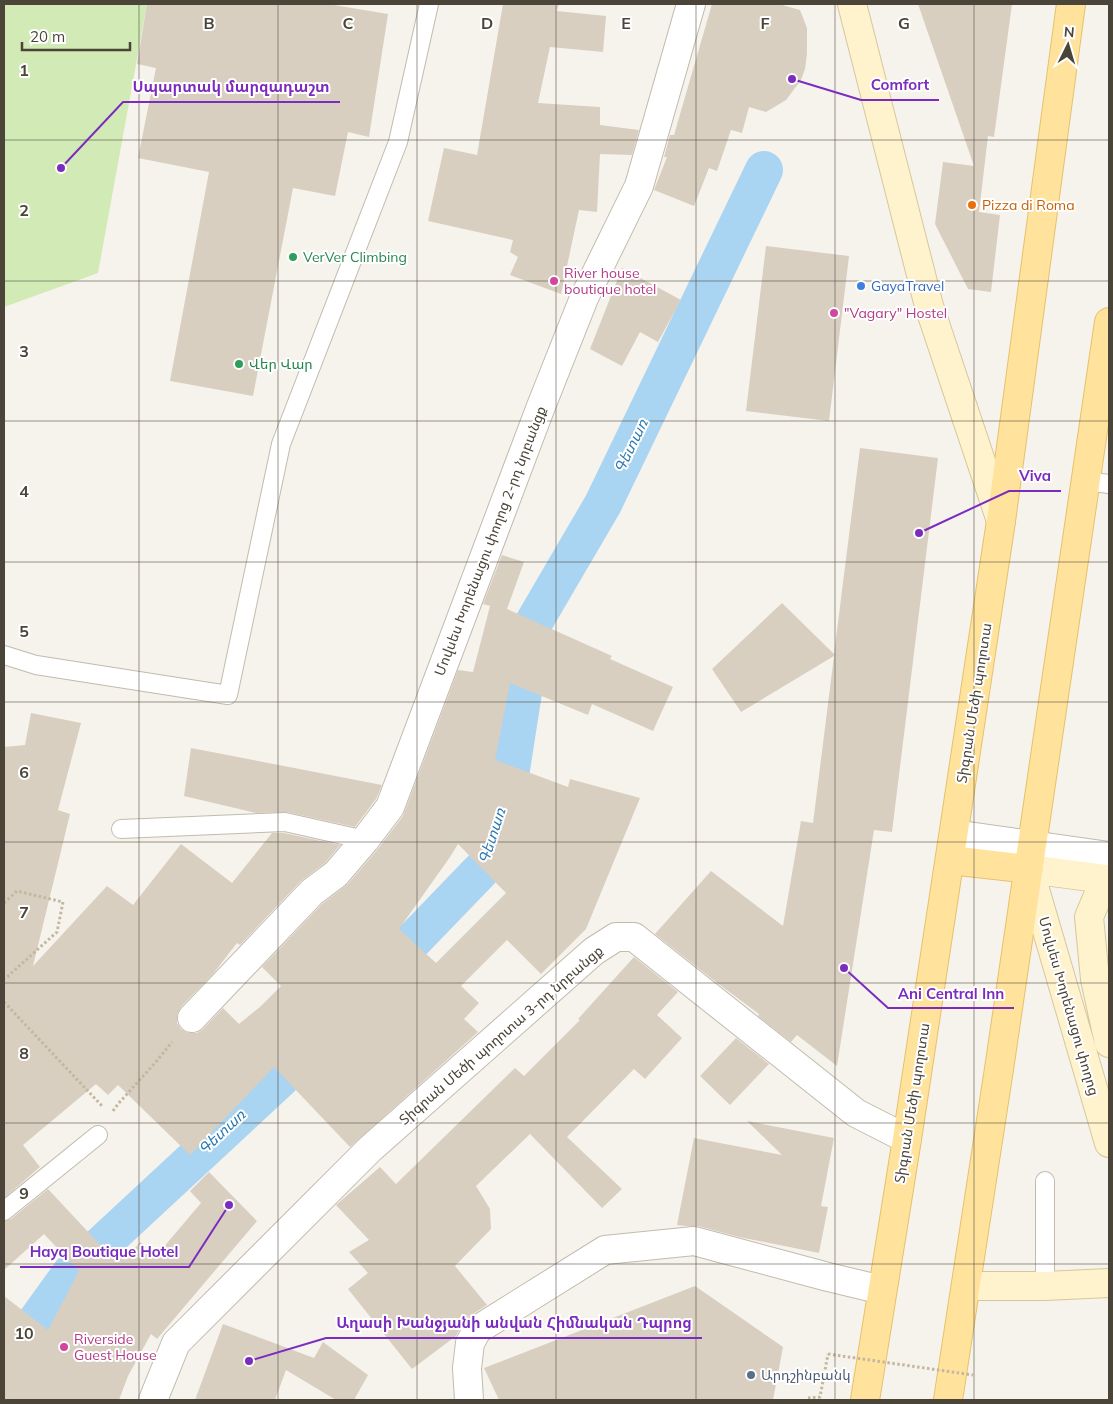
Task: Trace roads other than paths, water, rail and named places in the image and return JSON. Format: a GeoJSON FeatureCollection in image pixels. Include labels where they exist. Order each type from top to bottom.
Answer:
{"type":"FeatureCollection","features":[{"type":"Feature","properties":{"kind":"main road"},"geometry":{"type":"LineString","coordinates":[[852,4],[929,306],[1001,521]]}},
{"type":"Feature","properties":{"kind":"main road","name":"Տիգրան Մեծի պողոտա"},"geometry":{"type":"LineString","coordinates":[[865,1400],[907,1139],[1001,521],[1071,4]]}},
{"type":"Feature","properties":{"kind":"main road"},"geometry":{"type":"LineString","coordinates":[[948,1400],[1031,858],[1098,482],[1109,322]]}},
{"type":"Feature","properties":{"kind":"main road"},"geometry":{"type":"LineString","coordinates":[[1031,858],[1108,872]]}},
{"type":"Feature","properties":{"kind":"main road","name":"Մովսես Խորենացու փողոց"},"geometry":{"type":"LineString","coordinates":[[1031,858],[1109,1143]]}},
{"type":"Feature","properties":{"kind":"main road","name":"Մովսես Խորենացու փողոց"},"geometry":{"type":"LineString","coordinates":[[1108,872],[1089,917],[1095,979],[1106,1016],[1109,1043]]}},
{"type":"Feature","properties":{"kind":"main road"},"geometry":{"type":"LineString","coordinates":[[966,1286],[1045,1286],[1109,1283]]}},
{"type":"Feature","properties":{"kind":"street","name":"Մովսես Խորենացու փողոց 2-րդ նրբանցք"},"geometry":{"type":"LineString","coordinates":[[192,1018],[312,892],[336,874],[390,807],[540,409],[584,298],[638,186],[691,4]]}},
{"type":"Feature","properties":{"kind":"street"},"geometry":{"type":"LineString","coordinates":[[952,847],[1031,858]]}},
{"type":"Feature","properties":{"kind":"street","name":"Տիգրան Մեծի պողոտա 3-րդ նրբանցք"},"geometry":{"type":"LineString","coordinates":[[154,1400],[176,1343],[370,1149],[594,951],[616,937],[634,937],[856,1113],[907,1139]]}},
{"type":"Feature","properties":{"kind":"street"},"geometry":{"type":"LineString","coordinates":[[469,1400],[466,1368],[470,1343],[477,1330],[605,1250],[694,1240],[882,1290]]}},
{"type":"Feature","properties":{"kind":"lane"},"geometry":{"type":"LineString","coordinates":[[4,655],[36,665],[228,695],[281,444],[398,142],[429,4]]}},
{"type":"Feature","properties":{"kind":"lane"},"geometry":{"type":"LineString","coordinates":[[121,829],[285,822],[365,840]]}},
{"type":"Feature","properties":{"kind":"lane"},"geometry":{"type":"LineString","coordinates":[[4,1211],[98,1135]]}},
{"type":"Feature","properties":{"kind":"lane"},"geometry":{"type":"LineString","coordinates":[[1045,1181],[1045,1286]]}},
{"type":"Feature","properties":{"kind":"waterway","name":"Գետառ"},"geometry":{"type":"LineString","coordinates":[[377,978],[486,865],[509,782],[534,622],[603,504],[764,170]]}},
{"type":"Feature","properties":{"kind":"waterway","name":"Գետառ"},"geometry":{"type":"LineString","coordinates":[[4,1366],[71,1273],[281,1078],[318,1039]]}},
{"type":"Feature","properties":{"kind":"place","name":"Comfort"},"geometry":{"type":"Point","coordinates":[792,79]}},
{"type":"Feature","properties":{"kind":"place","name":"Սպարտակ մարզադաշտ"},"geometry":{"type":"Point","coordinates":[61,168]}},
{"type":"Feature","properties":{"kind":"place","name":"Pizza di Roma"},"geometry":{"type":"Point","coordinates":[972,205]}},
{"type":"Feature","properties":{"kind":"place","name":"VerVer Climbing"},"geometry":{"type":"Point","coordinates":[293,257]}},
{"type":"Feature","properties":{"kind":"place","name":"River house boutique hotel"},"geometry":{"type":"Point","coordinates":[554,281]}},
{"type":"Feature","properties":{"kind":"place","name":"GayaTravel"},"geometry":{"type":"Point","coordinates":[861,286]}},
{"type":"Feature","properties":{"kind":"place","name":"\"Vagary\" Hostel"},"geometry":{"type":"Point","coordinates":[834,313]}},
{"type":"Feature","properties":{"kind":"place","name":"Վեր Վար"},"geometry":{"type":"Point","coordinates":[239,364]}},
{"type":"Feature","properties":{"kind":"place","name":"Viva"},"geometry":{"type":"Point","coordinates":[919,533]}},
{"type":"Feature","properties":{"kind":"place","name":"Ani Central Inn"},"geometry":{"type":"Point","coordinates":[844,968]}},
{"type":"Feature","properties":{"kind":"place","name":"Hayq Boutique Hotel"},"geometry":{"type":"Point","coordinates":[229,1205]}},
{"type":"Feature","properties":{"kind":"place","name":"Riverside Guest House"},"geometry":{"type":"Point","coordinates":[64,1347]}},
{"type":"Feature","properties":{"kind":"place","name":"Աղասի Խանջյանի անվան Հիմնական Դպրոց"},"geometry":{"type":"Point","coordinates":[249,1361]}},
{"type":"Feature","properties":{"kind":"place","name":"Արդշինբանկ"},"geometry":{"type":"Point","coordinates":[751,1375]}}]}
